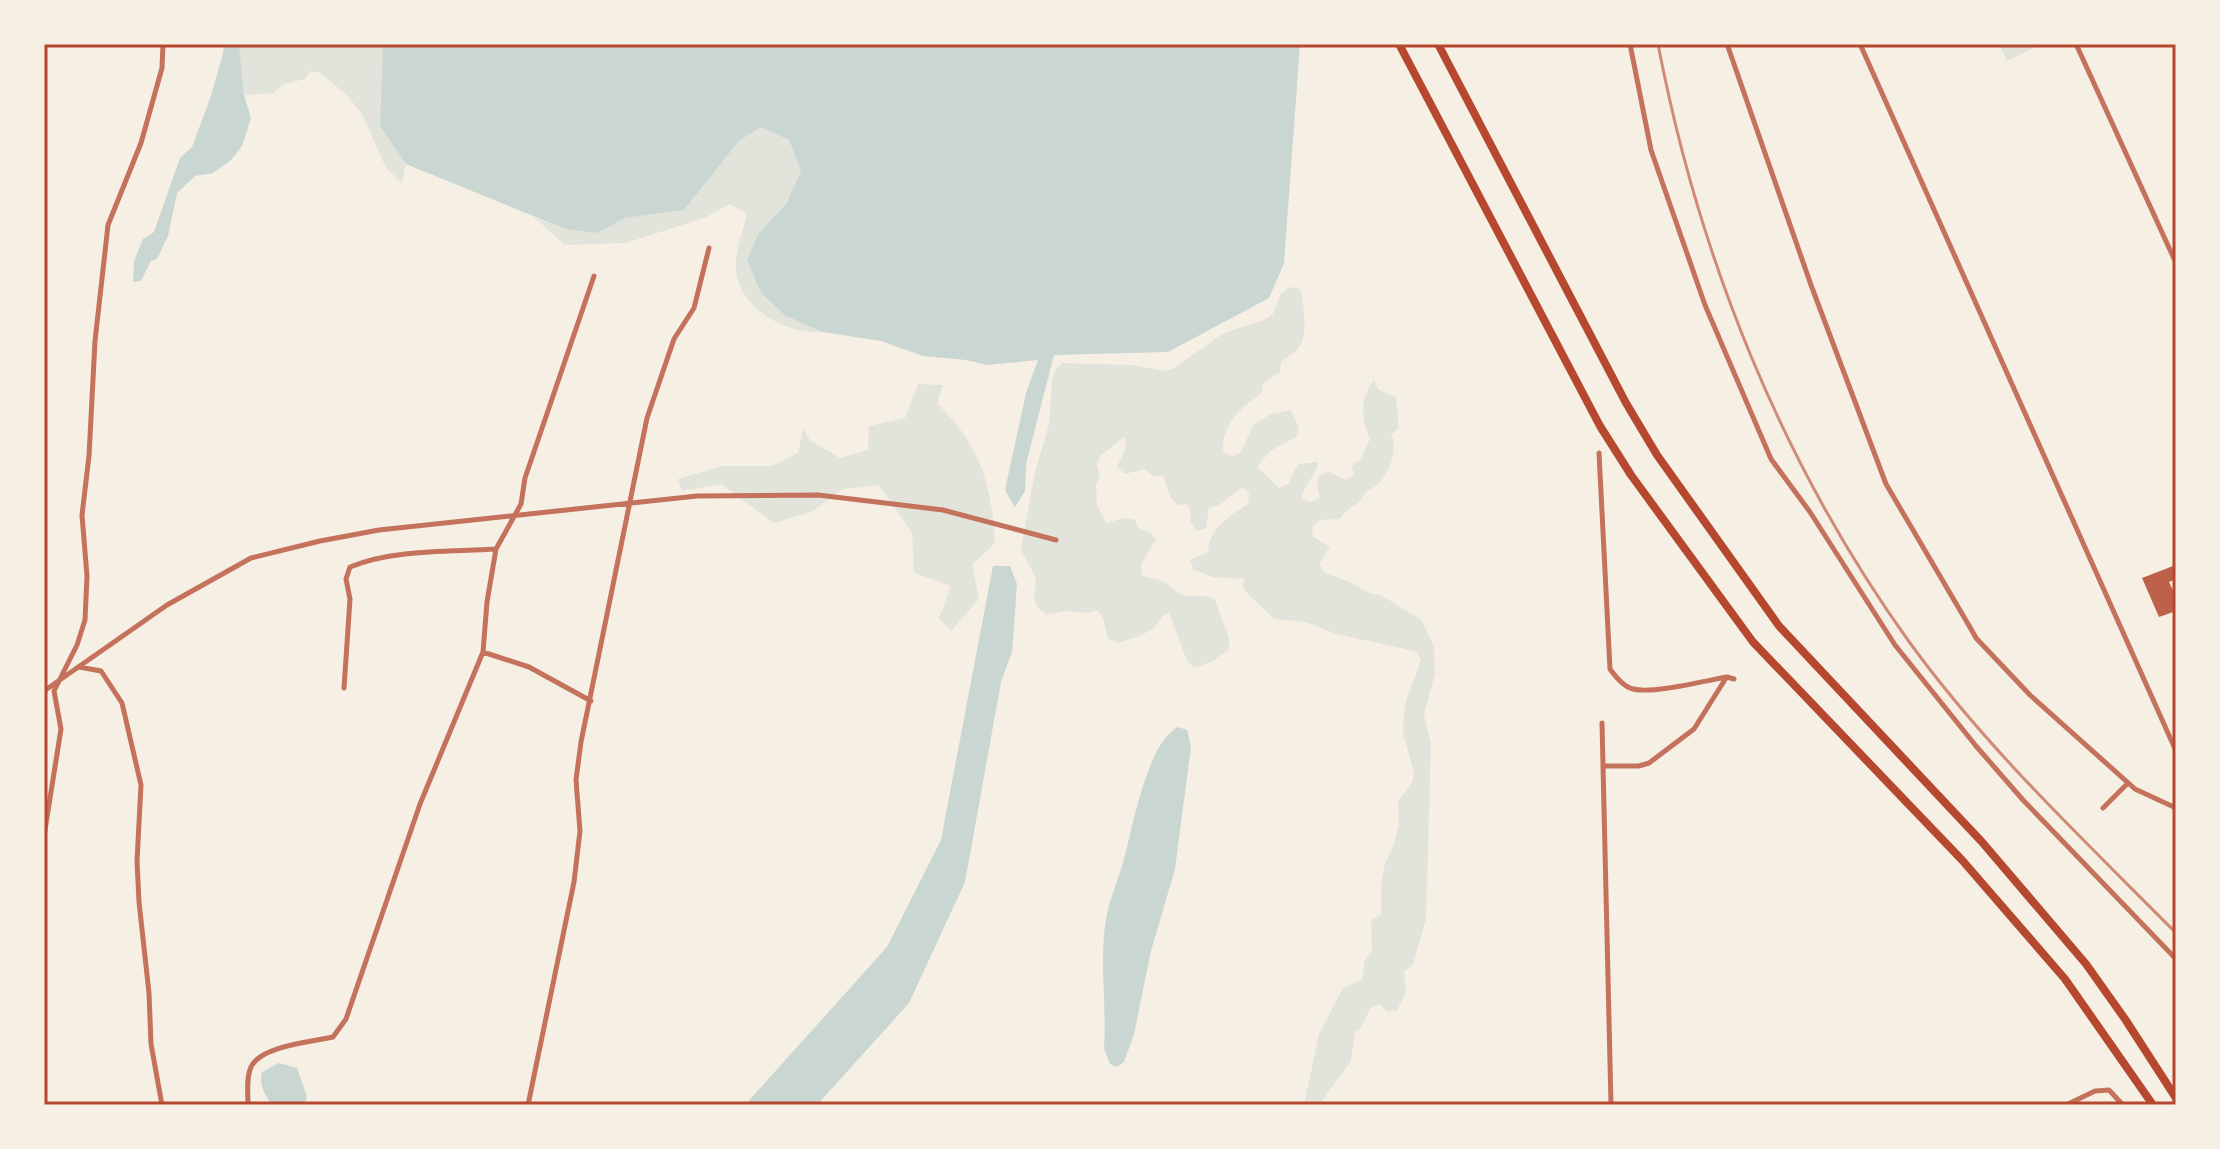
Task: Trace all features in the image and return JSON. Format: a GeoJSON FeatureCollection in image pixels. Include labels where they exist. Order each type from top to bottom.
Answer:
{"type":"FeatureCollection","features":[{"type":"Feature","properties":{"kind":"main road"},"geometry":{"type":"LineString","coordinates":[[1399,44],[1600,426],[1631,475],[1753,642],[1962,860],[2065,979],[2153,1105]]}},
{"type":"Feature","properties":{"kind":"main road"},"geometry":{"type":"LineString","coordinates":[[1438,44],[1626,403],[1657,455],[1779,626],[1982,842],[2086,964],[2176,1098]]}},
{"type":"Feature","properties":{"kind":"street"},"geometry":{"type":"LineString","coordinates":[[44,836],[61,729],[54,691],[77,645],[85,620],[87,576],[82,515],[89,456],[95,341],[108,225],[141,143],[162,68],[163,44]]}},
{"type":"Feature","properties":{"kind":"street"},"geometry":{"type":"LineString","coordinates":[[1630,44],[1651,150],[1705,305],[1771,459],[1810,512],[1895,645],[2023,800],[2176,959]]}},
{"type":"Feature","properties":{"kind":"street"},"geometry":{"type":"LineString","coordinates":[[1727,44],[1811,285],[1886,484],[1976,638],[2030,695],[2135,789],[2176,808]]}},
{"type":"Feature","properties":{"kind":"street"},"geometry":{"type":"LineString","coordinates":[[1860,44],[2176,751]]}},
{"type":"Feature","properties":{"kind":"street"},"geometry":{"type":"LineString","coordinates":[[2076,44],[2176,263]]}},
{"type":"Feature","properties":{"kind":"street"},"geometry":{"type":"LineString","coordinates":[[528,1105],[574,882],[580,831],[576,780],[581,742],[647,418],[674,339],[694,308],[709,248]]}},
{"type":"Feature","properties":{"kind":"street"},"geometry":{"type":"LineString","coordinates":[[248,1105],[248,1078],[252,1064],[260,1055],[272,1049],[333,1037],[346,1019],[420,804],[483,652],[496,549],[501,535],[511,525],[521,504],[525,478],[594,276]]}},
{"type":"Feature","properties":{"kind":"street"},"geometry":{"type":"LineString","coordinates":[[1599,453],[1610,669],[1615,677],[1632,689],[1663,688],[1727,677],[1734,679]]}},
{"type":"Feature","properties":{"kind":"street"},"geometry":{"type":"LineString","coordinates":[[44,691],[167,605],[251,558],[379,530],[697,496],[818,495],[943,510],[1056,540]]}},
{"type":"Feature","properties":{"kind":"street"},"geometry":{"type":"LineString","coordinates":[[344,688],[350,599],[346,579],[350,567],[365,561],[417,554],[496,549]]}},
{"type":"Feature","properties":{"kind":"street"},"geometry":{"type":"LineString","coordinates":[[483,652],[529,667],[591,701]]}},
{"type":"Feature","properties":{"kind":"street"},"geometry":{"type":"LineString","coordinates":[[79,667],[101,671],[122,703],[141,785],[138,813],[139,902],[151,1044],[162,1105]]}},
{"type":"Feature","properties":{"kind":"street"},"geometry":{"type":"LineString","coordinates":[[1603,766],[1649,763],[1694,729],[1727,677]]}},
{"type":"Feature","properties":{"kind":"street"},"geometry":{"type":"LineString","coordinates":[[1602,723],[1611,1105]]}},
{"type":"Feature","properties":{"kind":"street"},"geometry":{"type":"LineString","coordinates":[[2103,808],[2128,783]]}},
{"type":"Feature","properties":{"kind":"street"},"geometry":{"type":"LineString","coordinates":[[2066,1105],[2095,1091],[2109,1090],[2123,1105]]}},
{"type":"Feature","properties":{"kind":"shaded area"},"geometry":{"type":"Polygon","coordinates":[[[224,44],[239,44],[244,95],[251,118],[242,146],[231,160],[213,173],[195,176],[177,193],[168,236],[157,259],[151,261],[141,281],[133,282],[134,261],[143,239],[154,232],[180,158],[192,147],[211,96],[224,44]]]}},
{"type":"Feature","properties":{"kind":"shaded area"},"geometry":{"type":"Polygon","coordinates":[[[239,44],[383,44],[380,126],[406,164],[402,183],[386,168],[362,114],[346,94],[320,73],[310,71],[305,79],[284,84],[273,93],[244,95],[239,44]]]}},
{"type":"Feature","properties":{"kind":"shaded area"},"geometry":{"type":"Polygon","coordinates":[[[383,44],[1300,44],[1284,263],[1269,298],[1168,352],[1054,355],[1026,464],[1025,491],[1015,507],[1005,490],[1026,393],[1038,360],[987,365],[923,356],[881,341],[823,332],[786,316],[761,293],[747,260],[758,234],[786,204],[801,171],[789,140],[761,127],[739,141],[684,210],[625,218],[597,233],[565,229],[406,164],[380,126],[383,44]]]}},
{"type":"Feature","properties":{"kind":"shaded area"},"geometry":{"type":"Polygon","coordinates":[[[1999,44],[2042,44],[2007,61],[1999,44]]]}},
{"type":"Feature","properties":{"kind":"shaded area"},"geometry":{"type":"Polygon","coordinates":[[[761,127],[789,140],[801,171],[786,204],[758,234],[786,316],[823,332],[809,332],[781,324],[756,308],[747,298],[740,285],[736,264],[747,214],[729,204],[707,217],[626,243],[565,245],[535,218],[565,229],[597,233],[624,218],[684,210],[739,141],[761,127]]]}},
{"type":"Feature","properties":{"kind":"shaded area"},"geometry":{"type":"Polygon","coordinates":[[[1290,287],[1300,289],[1302,296],[1304,321],[1301,344],[1281,362],[1280,372],[1263,384],[1261,394],[1234,418],[1225,433],[1223,451],[1232,457],[1241,452],[1253,425],[1271,414],[1291,410],[1299,428],[1296,437],[1270,451],[1257,467],[1279,488],[1288,484],[1298,464],[1318,462],[1301,499],[1311,502],[1320,497],[1317,486],[1319,476],[1328,471],[1345,480],[1354,476],[1352,466],[1360,460],[1370,439],[1363,409],[1366,394],[1374,380],[1378,389],[1396,398],[1399,428],[1391,435],[1392,459],[1385,476],[1340,519],[1320,520],[1313,526],[1312,536],[1330,547],[1319,564],[1324,572],[1371,594],[1381,595],[1421,620],[1434,646],[1435,674],[1424,714],[1431,744],[1426,919],[1413,965],[1404,971],[1406,991],[1397,1011],[1387,1012],[1380,1004],[1371,1007],[1362,1026],[1355,1032],[1351,1061],[1319,1105],[1304,1105],[1319,1034],[1343,988],[1362,980],[1365,959],[1372,952],[1371,920],[1381,915],[1381,884],[1399,823],[1398,801],[1412,783],[1414,773],[1403,722],[1406,701],[1421,660],[1415,651],[1336,634],[1306,622],[1274,619],[1243,589],[1244,579],[1213,577],[1194,570],[1190,560],[1208,552],[1216,529],[1248,504],[1249,493],[1242,487],[1218,506],[1209,508],[1206,528],[1197,531],[1190,522],[1191,512],[1187,504],[1177,505],[1163,476],[1153,476],[1144,469],[1125,474],[1117,467],[1126,447],[1124,437],[1100,456],[1097,465],[1100,476],[1096,485],[1097,505],[1106,523],[1125,518],[1135,520],[1139,529],[1149,532],[1156,539],[1141,565],[1141,575],[1163,581],[1183,595],[1215,599],[1229,639],[1229,649],[1213,661],[1194,668],[1187,661],[1169,612],[1147,632],[1118,643],[1108,639],[1103,618],[1097,610],[1046,615],[1038,608],[1034,598],[1036,578],[1021,550],[1034,476],[1049,424],[1052,381],[1062,363],[1133,365],[1164,371],[1174,368],[1224,333],[1273,314],[1281,293],[1290,287]]]}},
{"type":"Feature","properties":{"kind":"shaded area"},"geometry":{"type":"Polygon","coordinates":[[[918,384],[943,385],[937,404],[964,434],[973,450],[991,503],[995,543],[972,565],[979,599],[951,631],[939,618],[951,586],[914,573],[912,533],[879,485],[843,489],[811,512],[774,523],[721,484],[682,491],[678,479],[721,466],[772,466],[798,453],[803,429],[810,440],[840,458],[868,450],[869,426],[905,418],[918,384]]]}},
{"type":"Feature","properties":{"kind":"shaded area"},"geometry":{"type":"Polygon","coordinates":[[[993,566],[1010,566],[1017,584],[1012,652],[1001,682],[965,882],[909,1003],[817,1105],[745,1105],[887,947],[941,840],[993,566]]]}},
{"type":"Feature","properties":{"kind":"shaded area"},"geometry":{"type":"Polygon","coordinates":[[[1178,727],[1187,730],[1191,746],[1175,869],[1151,951],[1134,1034],[1124,1062],[1117,1067],[1110,1064],[1104,1048],[1103,951],[1106,919],[1149,769],[1167,736],[1178,727]]]}},
{"type":"Feature","properties":{"kind":"shaded area"},"geometry":{"type":"Polygon","coordinates":[[[279,1063],[297,1068],[307,1097],[304,1105],[272,1105],[267,1097],[262,1085],[262,1072],[279,1063]]]}},
{"type":"Feature","properties":{"kind":"building"},"geometry":{"type":"Polygon","coordinates":[[[2173,566],[2176,579],[2169,582],[2176,597],[2176,611],[2159,617],[2142,578],[2173,566]]]}},
{"type":"Feature","properties":{"kind":"railway"},"geometry":{"type":"LineString","coordinates":[[1658,44],[1675,124],[1722,281],[1751,357],[1822,504],[1864,575],[1910,643],[1971,720],[2037,793],[2176,933]]}}]}
